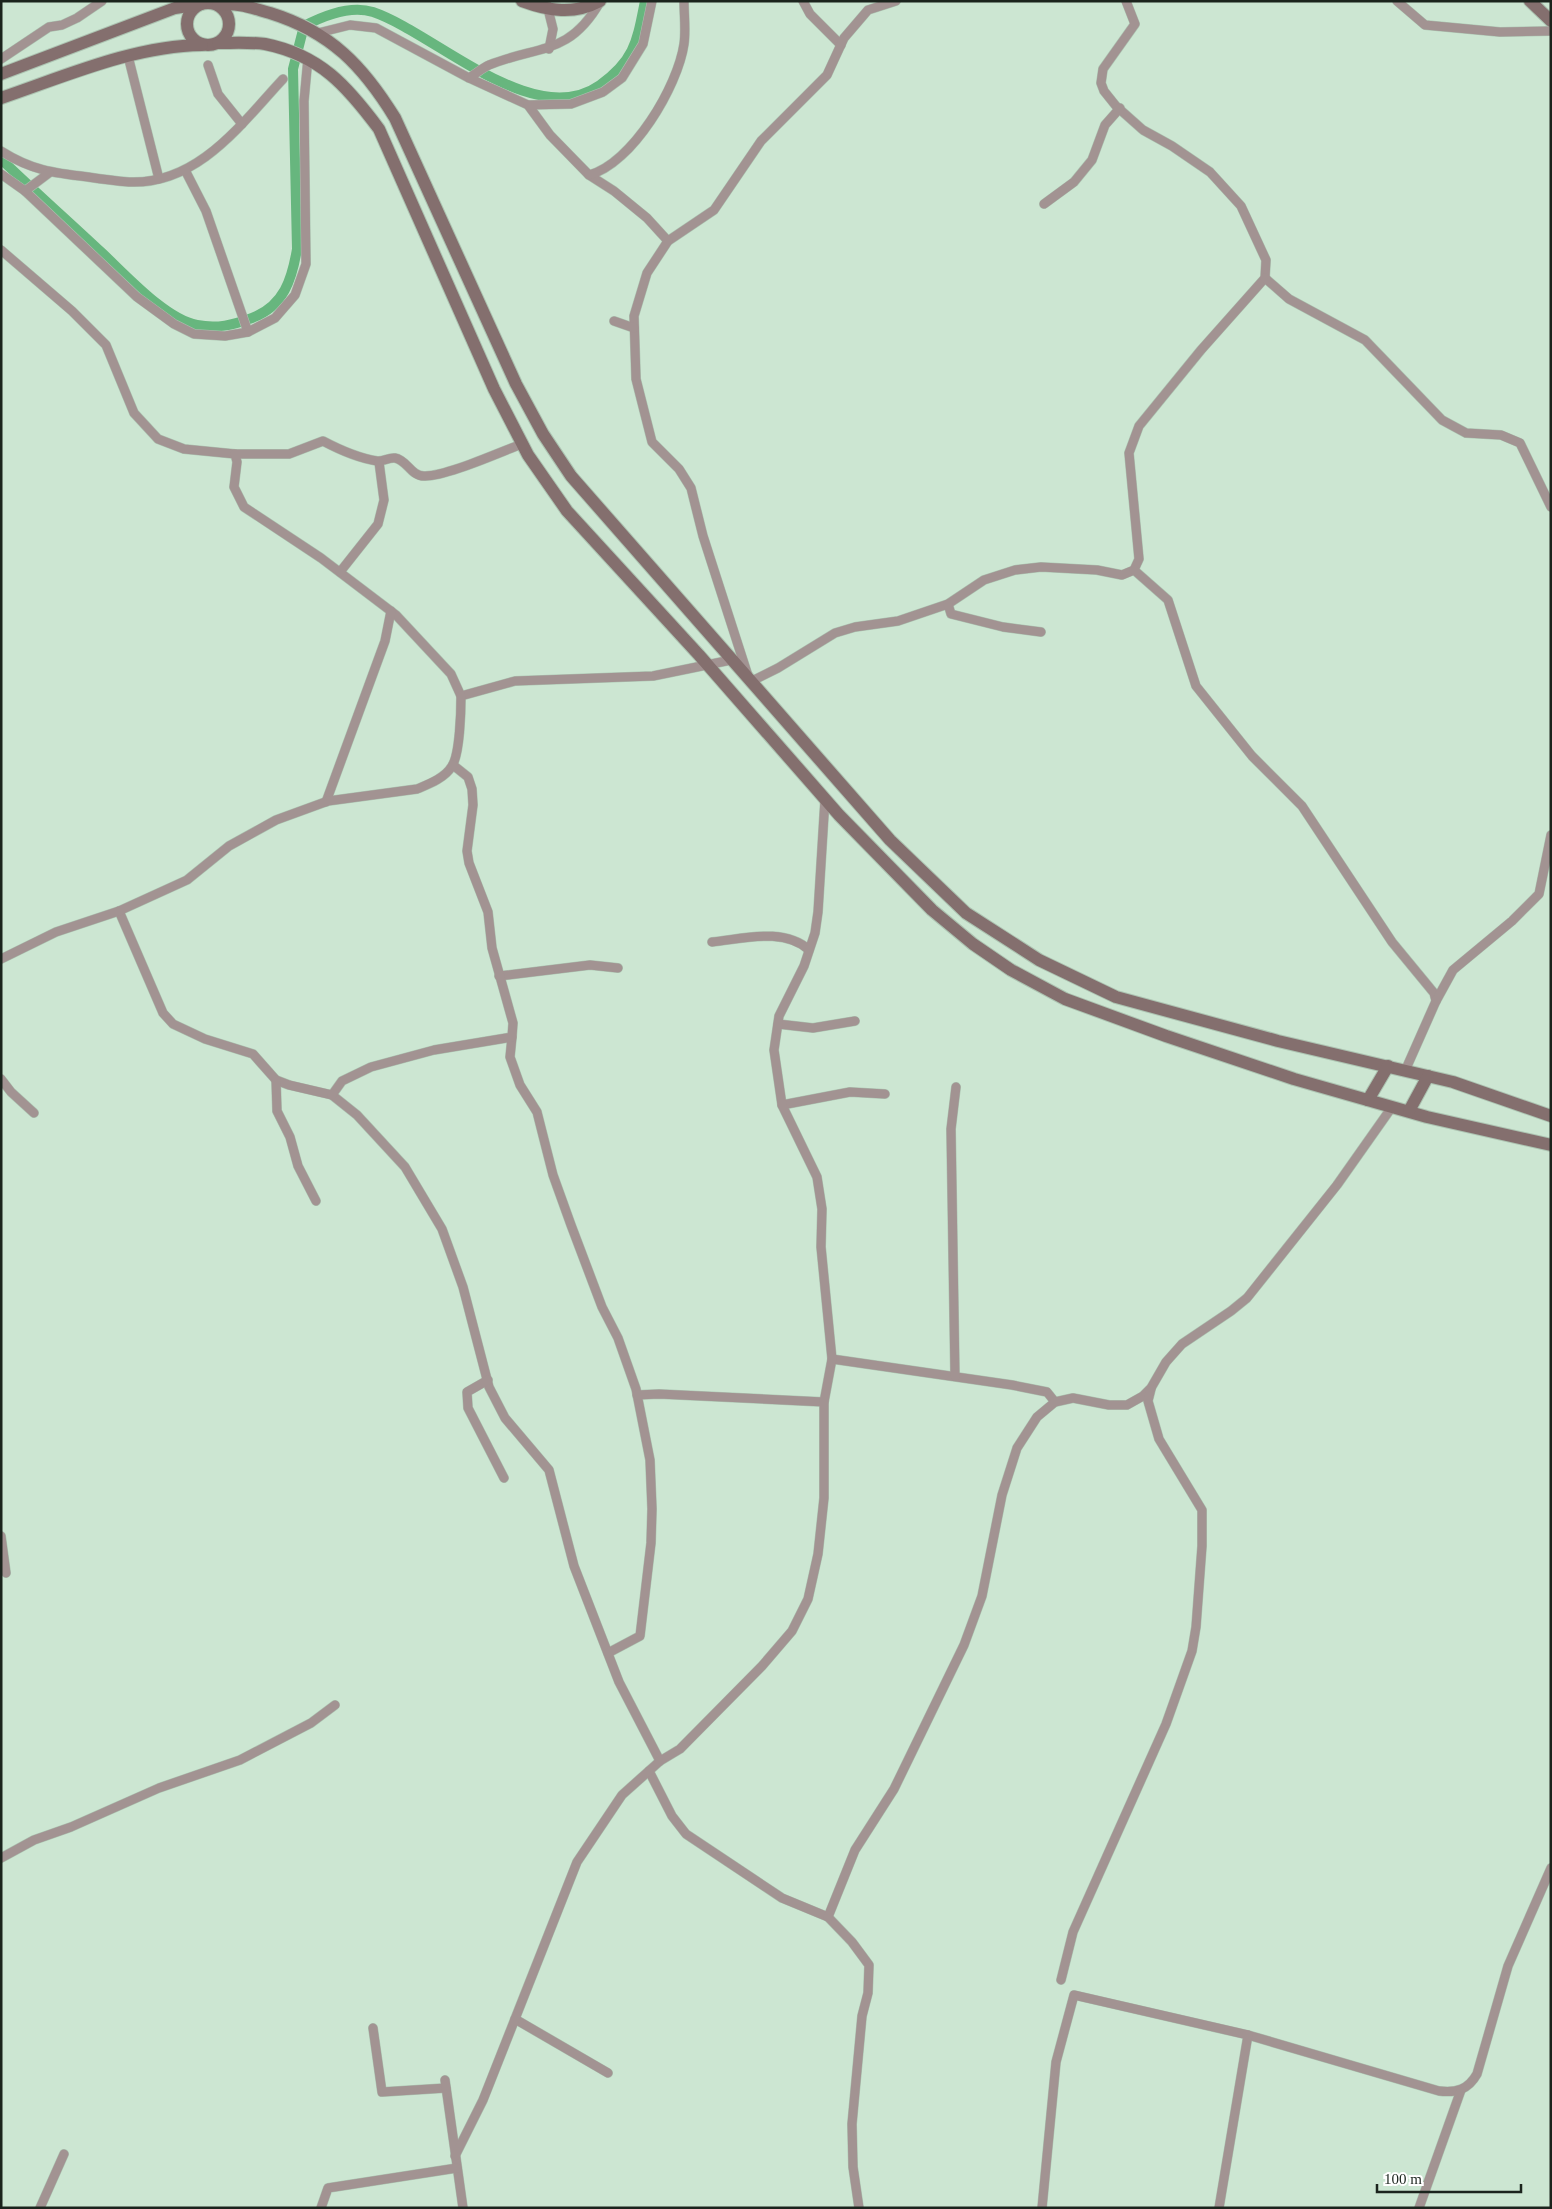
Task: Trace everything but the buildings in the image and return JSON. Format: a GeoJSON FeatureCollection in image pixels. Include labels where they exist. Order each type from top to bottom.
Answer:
{"type":"FeatureCollection","features":[{"type":"Feature","properties":{"kind":"main road"},"geometry":{"type":"LineString","coordinates":[[522,1],[579,10],[600,2]]}},
{"type":"Feature","properties":{"kind":"main road"},"geometry":{"type":"LineString","coordinates":[[1530,1],[1551,21]]}},
{"type":"Feature","properties":{"kind":"main road"},"geometry":{"type":"LineString","coordinates":[[209,3],[227,15],[228,34],[218,43]]}},
{"type":"Feature","properties":{"kind":"main road"},"geometry":{"type":"LineString","coordinates":[[202,45],[191,38],[187,25],[190,12],[209,3]]}},
{"type":"Feature","properties":{"kind":"main road"},"geometry":{"type":"LineString","coordinates":[[1,74],[167,10],[209,3],[240,4],[300,24],[316,32],[345,52],[376,87],[396,118],[516,384],[543,434],[571,476],[890,840],[966,913],[1039,960],[1116,996],[1278,1040],[1453,1082],[1551,1116]]}},
{"type":"Feature","properties":{"kind":"main road"},"geometry":{"type":"LineString","coordinates":[[1,98],[128,56],[186,45],[218,43],[264,44],[306,57],[351,92],[379,128],[494,389],[522,444],[567,511],[708,665],[825,799],[932,910],[973,944],[1011,970],[1065,998],[1166,1036],[1294,1079],[1409,1112],[1551,1145]]}},
{"type":"Feature","properties":{"kind":"main road"},"geometry":{"type":"LineString","coordinates":[[1368,1100],[1388,1066]]}},
{"type":"Feature","properties":{"kind":"main road"},"geometry":{"type":"LineString","coordinates":[[1409,1112],[1428,1076]]}},
{"type":"Feature","properties":{"kind":"street"},"geometry":{"type":"LineString","coordinates":[[1,59],[49,27],[62,25],[78,18],[102,1]]}},
{"type":"Feature","properties":{"kind":"street"},"geometry":{"type":"LineString","coordinates":[[316,32],[350,25],[376,28],[469,78],[528,105],[571,104],[604,92],[622,78],[643,44],[652,1]]}},
{"type":"Feature","properties":{"kind":"street"},"geometry":{"type":"LineString","coordinates":[[589,175],[600,172],[630,148],[662,101],[679,66],[685,42],[684,1]]}},
{"type":"Feature","properties":{"kind":"street"},"geometry":{"type":"LineString","coordinates":[[803,1],[810,14],[842,45]]}},
{"type":"Feature","properties":{"kind":"street"},"geometry":{"type":"LineString","coordinates":[[896,1],[868,10],[842,45],[826,75],[760,141],[714,210],[668,241],[647,273],[634,316],[636,378],[652,442],[679,468],[691,488],[703,536],[750,682],[778,668],[834,633],[855,627],[898,621],[948,604],[984,580],[1015,570],[1050,568],[1096,570],[1122,575],[1134,570],[1139,559],[1129,453],[1139,426],[1201,350],[1265,278],[1266,260],[1242,206],[1210,172],[1172,146],[1143,130],[1104,92],[1101,84],[1103,69],[1134,24],[1126,1]]}},
{"type":"Feature","properties":{"kind":"street"},"geometry":{"type":"LineString","coordinates":[[1397,1],[1425,25],[1500,32],[1551,31]]}},
{"type":"Feature","properties":{"kind":"street"},"geometry":{"type":"LineString","coordinates":[[469,78],[488,65],[549,49],[571,37],[590,20],[600,2]]}},
{"type":"Feature","properties":{"kind":"street"},"geometry":{"type":"LineString","coordinates":[[547,6],[553,29],[549,49]]}},
{"type":"Feature","properties":{"kind":"street"},"geometry":{"type":"LineString","coordinates":[[128,56],[159,179]]}},
{"type":"Feature","properties":{"kind":"street"},"geometry":{"type":"LineString","coordinates":[[1,174],[29,188],[138,297],[174,324],[194,334],[226,336],[246,326],[275,318],[294,295],[306,264],[304,101],[306,57]]}},
{"type":"Feature","properties":{"kind":"street"},"geometry":{"type":"LineString","coordinates":[[208,65],[218,94],[242,124]]}},
{"type":"Feature","properties":{"kind":"street"},"geometry":{"type":"LineString","coordinates":[[1,151],[22,164],[49,173],[131,182],[159,179],[186,170],[225,143],[282,79]]}},
{"type":"Feature","properties":{"kind":"street"},"geometry":{"type":"LineString","coordinates":[[528,105],[550,135],[589,175],[614,190],[647,218],[668,241]]}},
{"type":"Feature","properties":{"kind":"street"},"geometry":{"type":"LineString","coordinates":[[1044,204],[1074,182],[1092,160],[1105,125],[1120,108]]}},
{"type":"Feature","properties":{"kind":"street"},"geometry":{"type":"LineString","coordinates":[[186,170],[206,211],[246,326]]}},
{"type":"Feature","properties":{"kind":"street"},"geometry":{"type":"LineString","coordinates":[[29,188],[49,173]]}},
{"type":"Feature","properties":{"kind":"street"},"geometry":{"type":"LineString","coordinates":[[1,250],[72,311],[106,345],[134,413],[158,439],[184,449],[235,454],[289,454],[323,441],[346,453],[379,462],[393,458],[400,460],[416,474],[424,476],[456,468],[522,444]]}},
{"type":"Feature","properties":{"kind":"street"},"geometry":{"type":"LineString","coordinates":[[1265,278],[1289,299],[1365,340],[1442,420],[1466,433],[1501,434],[1520,443],[1551,507]]}},
{"type":"Feature","properties":{"kind":"street"},"geometry":{"type":"LineString","coordinates":[[614,321],[634,328]]}},
{"type":"Feature","properties":{"kind":"street"},"geometry":{"type":"LineString","coordinates":[[1,959],[56,932],[120,911],[187,880],[230,846],[276,820],[326,802],[417,789],[442,776],[453,765],[461,720],[461,696],[451,674],[391,611],[340,572],[244,507],[234,487],[237,462],[235,454]]}},
{"type":"Feature","properties":{"kind":"street"},"geometry":{"type":"LineString","coordinates":[[340,572],[378,524],[384,500],[379,462]]}},
{"type":"Feature","properties":{"kind":"street"},"geometry":{"type":"LineString","coordinates":[[1134,570],[1168,600],[1196,686],[1252,756],[1302,806],[1392,942],[1434,993],[1436,1001]]}},
{"type":"Feature","properties":{"kind":"street"},"geometry":{"type":"LineString","coordinates":[[948,604],[951,614],[1003,627],[1041,632]]}},
{"type":"Feature","properties":{"kind":"street"},"geometry":{"type":"LineString","coordinates":[[326,802],[385,641],[391,611]]}},
{"type":"Feature","properties":{"kind":"street"},"geometry":{"type":"LineString","coordinates":[[461,696],[515,681],[653,676],[731,660]]}},
{"type":"Feature","properties":{"kind":"street"},"geometry":{"type":"LineString","coordinates":[[453,765],[468,777],[472,789],[473,805],[468,857],[488,912],[492,948],[513,1023],[510,1057],[520,1085],[537,1112],[553,1175],[602,1307],[618,1338],[637,1395],[650,1460],[652,1509],[650,1553],[640,1636],[608,1653]]}},
{"type":"Feature","properties":{"kind":"street"},"geometry":{"type":"LineString","coordinates":[[455,2156],[483,2100],[577,1862],[622,1795],[660,1761],[680,1749],[762,1666],[792,1631],[808,1599],[818,1554],[824,1498],[824,1402],[832,1359],[822,1247],[822,1210],[816,1177],[782,1105],[774,1050],[780,1016],[804,966],[818,912],[825,799]]}},
{"type":"Feature","properties":{"kind":"street"},"geometry":{"type":"LineString","coordinates":[[1405,1070],[1436,1001],[1453,970],[1512,922],[1539,894],[1551,835]]}},
{"type":"Feature","properties":{"kind":"street"},"geometry":{"type":"LineString","coordinates":[[120,911],[163,1013],[173,1024],[205,1039],[252,1054],[276,1080],[332,1095],[357,1115],[405,1167],[442,1228],[463,1287],[488,1380],[505,1418],[549,1470],[574,1566],[619,1682],[660,1761]]}},
{"type":"Feature","properties":{"kind":"street"},"geometry":{"type":"LineString","coordinates":[[712,942],[783,937],[801,943],[809,950]]}},
{"type":"Feature","properties":{"kind":"street"},"geometry":{"type":"LineString","coordinates":[[499,976],[590,965],[618,968]]}},
{"type":"Feature","properties":{"kind":"street"},"geometry":{"type":"LineString","coordinates":[[778,1024],[813,1028],[856,1021]]}},
{"type":"Feature","properties":{"kind":"street"},"geometry":{"type":"LineString","coordinates":[[332,1095],[342,1081],[371,1067],[434,1050],[512,1037]]}},
{"type":"Feature","properties":{"kind":"street"},"geometry":{"type":"LineString","coordinates":[[1,1079],[11,1092],[34,1113]]}},
{"type":"Feature","properties":{"kind":"street"},"geometry":{"type":"LineString","coordinates":[[276,1080],[277,1111],[290,1137],[298,1166],[316,1202]]}},
{"type":"Feature","properties":{"kind":"street"},"geometry":{"type":"LineString","coordinates":[[956,1087],[950,1129],[956,1376]]}},
{"type":"Feature","properties":{"kind":"street"},"geometry":{"type":"LineString","coordinates":[[782,1105],[850,1092],[885,1094]]}},
{"type":"Feature","properties":{"kind":"street"},"geometry":{"type":"LineString","coordinates":[[828,1917],[855,1850],[894,1789],[964,1645],[982,1596],[1002,1495],[1017,1448],[1037,1417],[1055,1402],[1073,1398],[1109,1405],[1127,1405],[1143,1396],[1151,1388],[1166,1362],[1182,1344],[1247,1298],[1337,1185],[1392,1107]]}},
{"type":"Feature","properties":{"kind":"street"},"geometry":{"type":"LineString","coordinates":[[832,1359],[956,1376],[1047,1392],[1055,1402]]}},
{"type":"Feature","properties":{"kind":"street"},"geometry":{"type":"LineString","coordinates":[[488,1380],[467,1392],[468,1408],[504,1478]]}},
{"type":"Feature","properties":{"kind":"street"},"geometry":{"type":"LineString","coordinates":[[1061,1980],[1073,1932],[1166,1724],[1192,1651],[1196,1627],[1202,1510],[1158,1439],[1148,1401],[1151,1388]]}},
{"type":"Feature","properties":{"kind":"street"},"geometry":{"type":"LineString","coordinates":[[637,1395],[659,1394],[824,1402]]}},
{"type":"Feature","properties":{"kind":"street"},"geometry":{"type":"LineString","coordinates":[[1,1536],[6,1573]]}},
{"type":"Feature","properties":{"kind":"street"},"geometry":{"type":"LineString","coordinates":[[1,1858],[34,1840],[71,1827],[159,1788],[240,1760],[311,1724],[335,1705]]}},
{"type":"Feature","properties":{"kind":"street"},"geometry":{"type":"LineString","coordinates":[[649,1771],[672,1816],[686,1834],[782,1898],[828,1917],[852,1942],[869,1965],[868,1993],[862,2016],[852,2124],[853,2167],[859,2208]]}},
{"type":"Feature","properties":{"kind":"street"},"geometry":{"type":"LineString","coordinates":[[1042,2208],[1056,2062],[1074,1995],[1248,2034],[1439,2091],[1461,2090],[1472,2083],[1477,2074],[1508,1966],[1551,1868]]}},
{"type":"Feature","properties":{"kind":"street"},"geometry":{"type":"LineString","coordinates":[[516,2019],[608,2073]]}},
{"type":"Feature","properties":{"kind":"street"},"geometry":{"type":"LineString","coordinates":[[373,2028],[382,2092],[446,2084],[463,2208]]}},
{"type":"Feature","properties":{"kind":"street"},"geometry":{"type":"LineString","coordinates":[[1219,2208],[1248,2034]]}},
{"type":"Feature","properties":{"kind":"street"},"geometry":{"type":"LineString","coordinates":[[1419,2208],[1461,2090]]}},
{"type":"Feature","properties":{"kind":"street"},"geometry":{"type":"LineString","coordinates":[[40,2208],[64,2154]]}},
{"type":"Feature","properties":{"kind":"street"},"geometry":{"type":"LineString","coordinates":[[321,2208],[328,2188],[457,2168]]}},
{"type":"Feature","properties":{"kind":"waterway"},"geometry":{"type":"LineString","coordinates":[[1,159],[159,305],[185,321],[197,325],[211,327],[232,324],[252,318],[272,306],[285,290],[292,271],[297,249],[293,69],[304,26],[337,13],[356,10],[373,12],[398,23],[485,74],[516,88],[545,96],[574,96],[600,85],[612,76],[628,58],[640,27],[645,1]]}}]}
